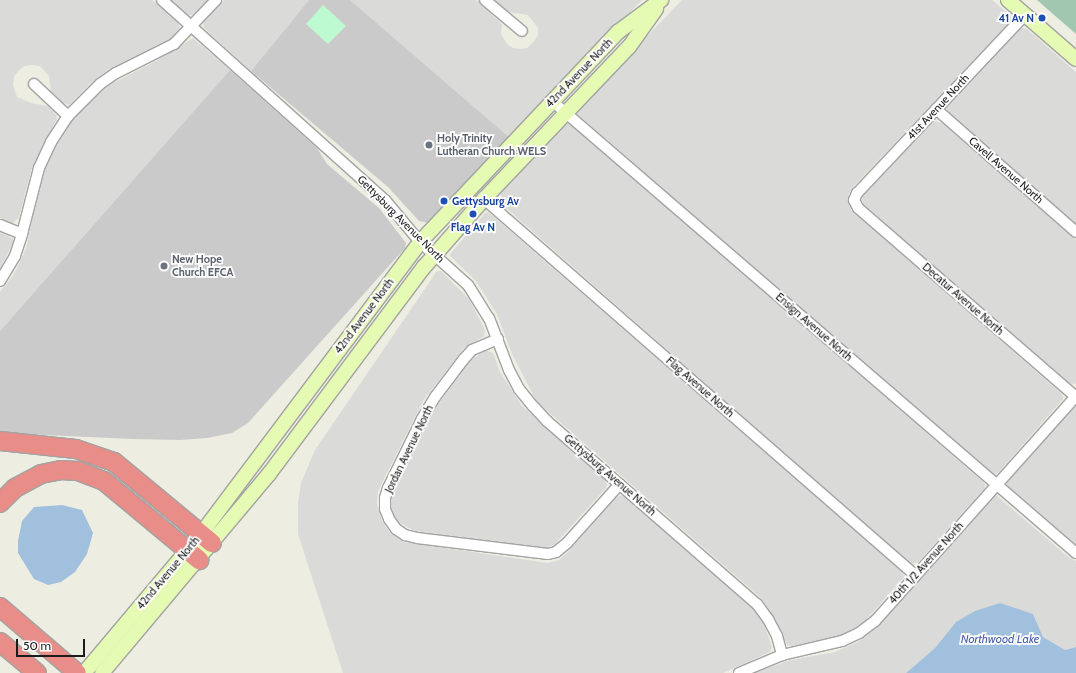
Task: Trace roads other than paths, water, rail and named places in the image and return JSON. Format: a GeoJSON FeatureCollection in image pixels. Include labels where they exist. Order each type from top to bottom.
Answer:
{"type":"FeatureCollection","features":[{"type":"Feature","properties":{"kind":"highway"},"geometry":{"type":"LineString","coordinates":[[0,441],[76,449],[114,462],[207,539]]}},
{"type":"Feature","properties":{"kind":"highway"},"geometry":{"type":"LineString","coordinates":[[0,503],[15,488],[41,474],[60,470],[78,471],[104,481],[193,555]]}},
{"type":"Feature","properties":{"kind":"highway"},"geometry":{"type":"LineString","coordinates":[[0,593],[16,621]]}},
{"type":"Feature","properties":{"kind":"highway"},"geometry":{"type":"LineString","coordinates":[[0,607],[77,673]]}},
{"type":"Feature","properties":{"kind":"highway"},"geometry":{"type":"LineString","coordinates":[[0,642],[37,673]]}},
{"type":"Feature","properties":{"kind":"highway"},"geometry":{"type":"LineString","coordinates":[[0,650],[18,658]]}},
{"type":"Feature","properties":{"kind":"main road","name":"42nd Avenue North"},"geometry":{"type":"LineString","coordinates":[[207,539],[420,242],[618,32],[662,0]]}},
{"type":"Feature","properties":{"kind":"main road","name":"42nd Avenue North"},"geometry":{"type":"LineString","coordinates":[[84,673],[102,666],[193,555],[269,474],[391,310],[435,254],[484,199],[629,47],[662,0]]}},
{"type":"Feature","properties":{"kind":"main road"},"geometry":{"type":"LineString","coordinates":[[1008,0],[1076,59]]}},
{"type":"Feature","properties":{"kind":"street","name":"Gettysburg Avenue North"},"geometry":{"type":"LineString","coordinates":[[162,0],[385,200],[420,242],[468,285],[479,301],[498,339],[509,370],[519,389],[533,406],[547,421],[757,604],[768,619],[777,636],[782,655]]}},
{"type":"Feature","properties":{"kind":"street"},"geometry":{"type":"LineString","coordinates":[[0,281],[14,256],[22,234],[39,168],[51,142],[68,116],[100,84],[116,73],[164,51],[174,44],[192,27],[216,0]]}},
{"type":"Feature","properties":{"kind":"street"},"geometry":{"type":"LineString","coordinates":[[485,0],[522,31]]}},
{"type":"Feature","properties":{"kind":"street","name":"41st Avenue North"},"geometry":{"type":"LineString","coordinates":[[854,200],[856,193],[1025,15]]}},
{"type":"Feature","properties":{"kind":"street"},"geometry":{"type":"LineString","coordinates":[[34,84],[68,116]]}},
{"type":"Feature","properties":{"kind":"street","name":"Ensign Avenue North"},"geometry":{"type":"LineString","coordinates":[[552,101],[996,485],[1076,552]]}},
{"type":"Feature","properties":{"kind":"street","name":"Cavell Avenue North"},"geometry":{"type":"LineString","coordinates":[[936,109],[1076,232]]}},
{"type":"Feature","properties":{"kind":"street","name":"Flag Avenue North"},"geometry":{"type":"LineString","coordinates":[[484,199],[915,575]]}},
{"type":"Feature","properties":{"kind":"street","name":"Decatur Avenue North"},"geometry":{"type":"LineString","coordinates":[[854,200],[858,208],[1076,396]]}},
{"type":"Feature","properties":{"kind":"street"},"geometry":{"type":"LineString","coordinates":[[0,225],[22,234]]}},
{"type":"Feature","properties":{"kind":"street","name":"Jordan Avenue North"},"geometry":{"type":"LineString","coordinates":[[498,339],[472,350],[435,397],[422,419],[388,488],[385,498],[385,509],[389,519],[396,529],[405,535],[418,538],[539,554],[556,552],[567,543],[620,484]]}},
{"type":"Feature","properties":{"kind":"street","name":"40th 1/2 Avenue North"},"geometry":{"type":"LineString","coordinates":[[738,673],[782,655],[842,641],[859,633],[875,621],[1076,396]]}},
{"type":"Feature","properties":{"kind":"water"},"geometry":{"type":"Polygon","coordinates":[[[62,505],[82,510],[93,533],[87,554],[75,572],[61,582],[48,585],[34,579],[18,553],[18,541],[22,521],[34,507],[62,505]]]}},
{"type":"Feature","properties":{"kind":"water","name":"Northwood Lake"},"geometry":{"type":"Polygon","coordinates":[[[1000,603],[1033,614],[1043,637],[1065,650],[1076,647],[1076,673],[906,673],[935,648],[956,622],[975,611],[1000,603]]]}},
{"type":"Feature","properties":{"kind":"place","name":"41 Av N"},"geometry":{"type":"Point","coordinates":[1042,18]}},
{"type":"Feature","properties":{"kind":"place","name":"Holy Trinity Lutheran Church WELS"},"geometry":{"type":"Point","coordinates":[429,145]}},
{"type":"Feature","properties":{"kind":"place","name":"Gettysburg Av"},"geometry":{"type":"Point","coordinates":[444,201]}},
{"type":"Feature","properties":{"kind":"place","name":"Flag Av N"},"geometry":{"type":"Point","coordinates":[473,214]}},
{"type":"Feature","properties":{"kind":"place","name":"New Hope Church EFCA"},"geometry":{"type":"Point","coordinates":[164,266]}}]}
